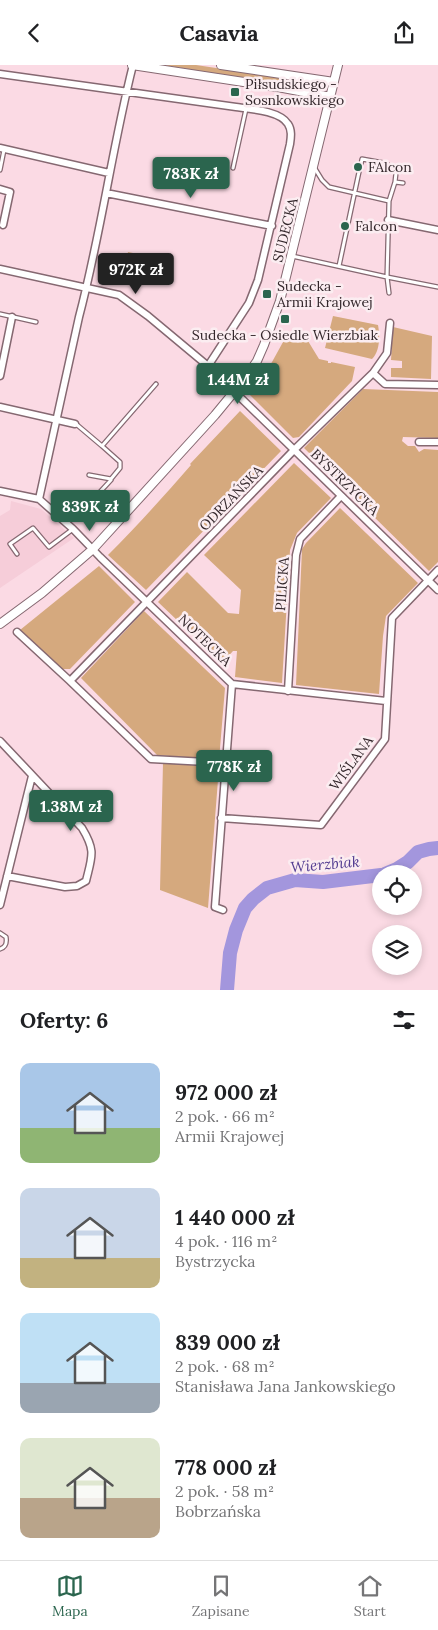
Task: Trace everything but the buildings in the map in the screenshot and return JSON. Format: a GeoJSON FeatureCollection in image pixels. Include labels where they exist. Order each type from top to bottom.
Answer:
{"type":"FeatureCollection","features":[{"type":"Feature","properties":{"kind":"street"},"geometry":{"type":"LineString","coordinates":[[0,491],[39,499],[87,288],[109,173],[133,65],[331,97]]}},
{"type":"Feature","properties":{"kind":"street"},"geometry":{"type":"LineString","coordinates":[[221,65],[334,82]]}},
{"type":"Feature","properties":{"kind":"street","name":"SUDECKA"},"geometry":{"type":"LineString","coordinates":[[0,624],[42,593],[93,549],[234,392],[257,361],[280,301],[338,65]]}},
{"type":"Feature","properties":{"kind":"street"},"geometry":{"type":"LineString","coordinates":[[0,74],[246,108],[282,118],[288,124],[291,136],[272,227],[258,280],[250,303],[208,367]]}},
{"type":"Feature","properties":{"kind":"street"},"geometry":{"type":"LineString","coordinates":[[2,149],[109,173]]}},
{"type":"Feature","properties":{"kind":"street"},"geometry":{"type":"LineString","coordinates":[[0,189],[10,191],[3,225]]}},
{"type":"Feature","properties":{"kind":"street"},"geometry":{"type":"LineString","coordinates":[[106,193],[272,227]]}},
{"type":"Feature","properties":{"kind":"street"},"geometry":{"type":"LineString","coordinates":[[388,220],[438,229]]}},
{"type":"Feature","properties":{"kind":"street","name":"BYSTRZYCKA"},"geometry":{"type":"LineString","coordinates":[[0,269],[119,295],[148,316],[208,367],[438,590]]}},
{"type":"Feature","properties":{"kind":"street"},"geometry":{"type":"LineString","coordinates":[[0,376],[12,317]]}},
{"type":"Feature","properties":{"kind":"street","name":"ODRZAŃSKA"},"geometry":{"type":"LineString","coordinates":[[70,681],[294,451],[373,373],[387,353],[390,323]]}},
{"type":"Feature","properties":{"kind":"street"},"geometry":{"type":"LineString","coordinates":[[373,373],[385,384],[438,385]]}},
{"type":"Feature","properties":{"kind":"street"},"geometry":{"type":"LineString","coordinates":[[0,407],[75,424]]}},
{"type":"Feature","properties":{"kind":"street"},"geometry":{"type":"LineString","coordinates":[[419,442],[438,442]]}},
{"type":"Feature","properties":{"kind":"street","name":"PILICKA"},"geometry":{"type":"LineString","coordinates":[[288,691],[296,555],[300,539],[341,495]]}},
{"type":"Feature","properties":{"kind":"street","name":"NOTECKA"},"geometry":{"type":"LineString","coordinates":[[39,499],[74,529],[232,684],[386,701]]}},
{"type":"Feature","properties":{"kind":"street","name":"WIŚLANA"},"geometry":{"type":"LineString","coordinates":[[221,819],[322,825],[384,739],[392,618],[438,570]]}},
{"type":"Feature","properties":{"kind":"street"},"geometry":{"type":"LineString","coordinates":[[17,632],[151,759],[225,763]]}},
{"type":"Feature","properties":{"kind":"street"},"geometry":{"type":"LineString","coordinates":[[224,910],[215,907],[232,684]]}},
{"type":"Feature","properties":{"kind":"street"},"geometry":{"type":"LineString","coordinates":[[0,741],[82,828],[90,841],[93,852],[86,881],[78,886],[65,887],[7,876]]}},
{"type":"Feature","properties":{"kind":"street"},"geometry":{"type":"LineString","coordinates":[[0,905],[32,776]]}},
{"type":"Feature","properties":{"kind":"lane"},"geometry":{"type":"LineString","coordinates":[[233,168],[246,108]]}},
{"type":"Feature","properties":{"kind":"lane"},"geometry":{"type":"LineString","coordinates":[[0,170],[2,149]]}},
{"type":"Feature","properties":{"kind":"lane"},"geometry":{"type":"LineString","coordinates":[[361,164],[362,159],[384,163],[394,168],[396,173],[389,201],[386,277],[389,293]]}},
{"type":"Feature","properties":{"kind":"lane"},"geometry":{"type":"LineString","coordinates":[[312,165],[320,178],[329,187],[389,201]]}},
{"type":"Feature","properties":{"kind":"lane"},"geometry":{"type":"LineString","coordinates":[[339,266],[360,172]]}},
{"type":"Feature","properties":{"kind":"lane"},"geometry":{"type":"LineString","coordinates":[[395,182],[403,183]]}},
{"type":"Feature","properties":{"kind":"lane"},"geometry":{"type":"LineString","coordinates":[[291,256],[438,287]]}},
{"type":"Feature","properties":{"kind":"lane"},"geometry":{"type":"LineString","coordinates":[[0,314],[36,322]]}},
{"type":"Feature","properties":{"kind":"lane"},"geometry":{"type":"LineString","coordinates":[[102,446],[156,384]]}},
{"type":"Feature","properties":{"kind":"lane"},"geometry":{"type":"LineString","coordinates":[[75,424],[120,462],[120,468],[99,493]]}},
{"type":"Feature","properties":{"kind":"lane"},"geometry":{"type":"LineString","coordinates":[[89,475],[111,479]]}},
{"type":"Feature","properties":{"kind":"lane"},"geometry":{"type":"LineString","coordinates":[[17,554],[10,544],[33,527],[49,547],[74,529]]}},
{"type":"Feature","properties":{"kind":"lane"},"geometry":{"type":"LineString","coordinates":[[0,933],[6,937],[7,941],[0,949]]}},
{"type":"Feature","properties":{"kind":"shaded area"},"geometry":{"type":"Polygon","coordinates":[[[163,65],[196,65],[282,78],[282,84],[163,65]]]}},
{"type":"Feature","properties":{"kind":"shaded area"},"geometry":{"type":"Polygon","coordinates":[[[128,252],[163,259],[159,279],[124,272],[128,252]]]}},
{"type":"Feature","properties":{"kind":"shaded area"},"geometry":{"type":"Polygon","coordinates":[[[333,316],[378,325],[379,343],[377,352],[372,359],[325,348],[333,316]]]}},
{"type":"Feature","properties":{"kind":"shaded area"},"geometry":{"type":"Polygon","coordinates":[[[393,327],[432,336],[431,379],[391,377],[391,368],[402,368],[402,361],[391,360],[393,327]]]}},
{"type":"Feature","properties":{"kind":"shaded area"},"geometry":{"type":"Polygon","coordinates":[[[288,333],[309,338],[308,341],[319,359],[328,361],[328,363],[355,367],[352,381],[299,437],[293,438],[249,394],[272,362],[288,333]]]}},
{"type":"Feature","properties":{"kind":"shaded area"},"geometry":{"type":"Polygon","coordinates":[[[363,389],[438,392],[438,438],[403,437],[402,441],[408,446],[415,446],[419,452],[424,449],[438,450],[438,562],[429,571],[304,448],[363,389]]]}},
{"type":"Feature","properties":{"kind":"shaded area"},"geometry":{"type":"Polygon","coordinates":[[[240,411],[281,451],[146,590],[108,555],[240,411]]]}},
{"type":"Feature","properties":{"kind":"shaded area"},"geometry":{"type":"Polygon","coordinates":[[[294,463],[331,498],[297,533],[290,550],[282,683],[235,677],[237,651],[233,651],[222,663],[158,602],[187,572],[228,613],[239,614],[241,590],[204,555],[294,463]]]}},
{"type":"Feature","properties":{"kind":"shaded area"},"geometry":{"type":"Polygon","coordinates":[[[11,501],[41,509],[74,538],[0,588],[0,516],[10,510],[11,501]]]}},
{"type":"Feature","properties":{"kind":"shaded area"},"geometry":{"type":"Polygon","coordinates":[[[340,508],[418,583],[386,616],[379,694],[296,685],[302,549],[340,508]]]}},
{"type":"Feature","properties":{"kind":"shaded area"},"geometry":{"type":"Polygon","coordinates":[[[99,566],[135,602],[70,669],[60,669],[20,630],[99,566]]]}},
{"type":"Feature","properties":{"kind":"shaded area"},"geometry":{"type":"Polygon","coordinates":[[[144,611],[225,688],[219,760],[157,755],[81,678],[144,611]]]}},
{"type":"Feature","properties":{"kind":"shaded area"},"geometry":{"type":"Polygon","coordinates":[[[163,763],[219,767],[208,908],[160,890],[163,763]]]}},
{"type":"Feature","properties":{"kind":"waterway","name":"Wierzbiak"},"geometry":{"type":"LineString","coordinates":[[403,865],[418,852],[438,848]]}},
{"type":"Feature","properties":{"kind":"waterway","name":"Wierzbiak"},"geometry":{"type":"LineString","coordinates":[[227,990],[230,953],[236,930],[245,908],[267,888],[295,880],[323,882],[372,876]]}},
{"type":"Feature","properties":{"kind":"place","name":"Piłsudskiego - Sosnkowskiego"},"geometry":{"type":"Point","coordinates":[235,92]}},
{"type":"Feature","properties":{"kind":"place","name":"FAlcon"},"geometry":{"type":"Point","coordinates":[358,167]}},
{"type":"Feature","properties":{"kind":"place","name":"Falcon"},"geometry":{"type":"Point","coordinates":[345,226]}},
{"type":"Feature","properties":{"kind":"place","name":"Sudecka - Armii Krajowej"},"geometry":{"type":"Point","coordinates":[267,294]}},
{"type":"Feature","properties":{"kind":"place","name":"Sudecka - Osiedle Wierzbiak"},"geometry":{"type":"Point","coordinates":[285,319]}}]}
